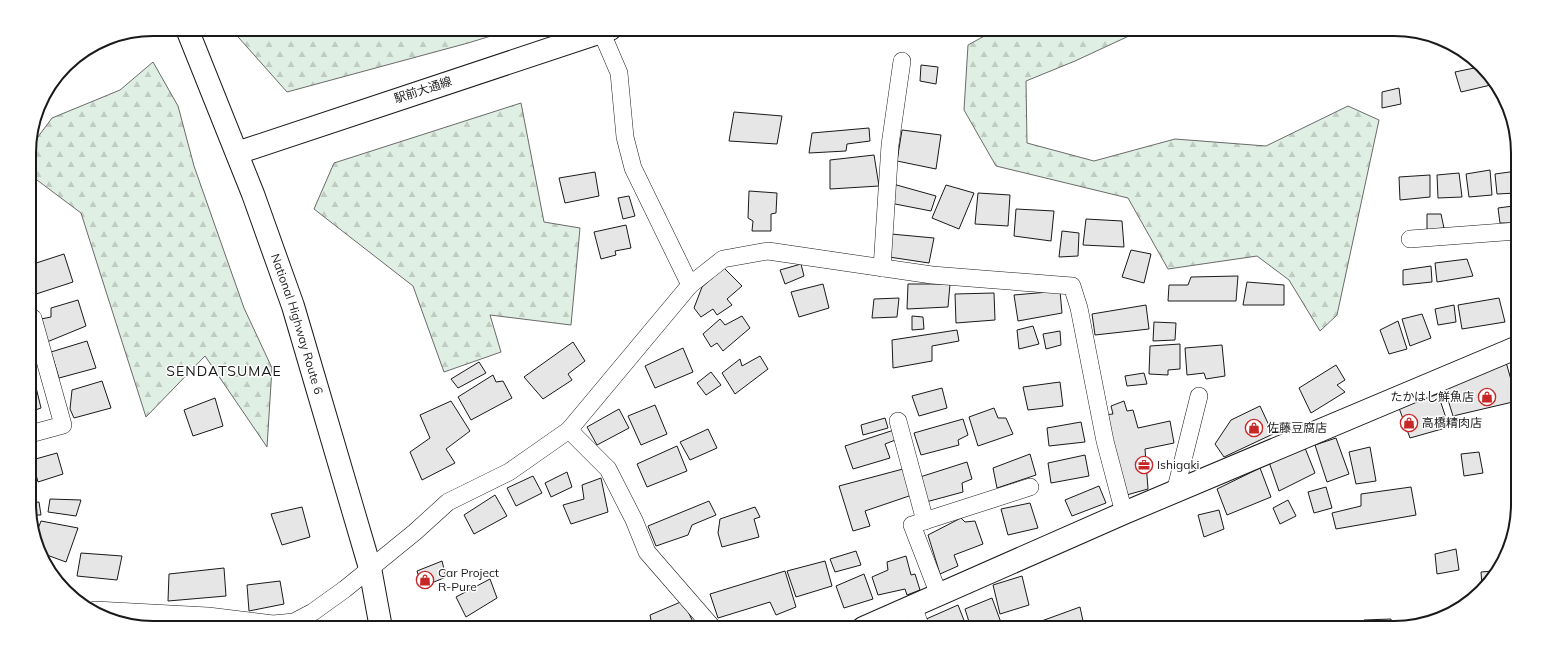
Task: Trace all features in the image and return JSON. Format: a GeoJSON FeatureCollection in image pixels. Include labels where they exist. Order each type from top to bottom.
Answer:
{"type":"FeatureCollection","features":[{"type":"Feature","properties":{"kind":"main road","name":"National Highway Route 6"},"geometry":{"type":"LineString","coordinates":[[190,36],[237,153],[293,306],[370,568],[380,621]]}},
{"type":"Feature","properties":{"kind":"main road","name":"駅前大通線"},"geometry":{"type":"LineString","coordinates":[[237,153],[585,36]]}},
{"type":"Feature","properties":{"kind":"main road"},"geometry":{"type":"LineString","coordinates":[[879,621],[1124,513],[1511,350]]}},
{"type":"Feature","properties":{"kind":"street"},"geometry":{"type":"LineString","coordinates":[[605,36],[619,73],[625,137],[633,168],[690,285]]}},
{"type":"Feature","properties":{"kind":"street"},"geometry":{"type":"LineString","coordinates":[[882,268],[890,145],[902,61]]}},
{"type":"Feature","properties":{"kind":"street"},"geometry":{"type":"LineString","coordinates":[[1410,239],[1511,231]]}},
{"type":"Feature","properties":{"kind":"street"},"geometry":{"type":"LineString","coordinates":[[296,621],[312,612],[345,589],[415,532],[448,502],[509,472],[569,430],[690,285],[723,259],[768,251],[955,277],[1072,286],[1079,308],[1105,441],[1124,513]]}},
{"type":"Feature","properties":{"kind":"street"},"geometry":{"type":"LineString","coordinates":[[36,329],[63,424],[36,432]]}},
{"type":"Feature","properties":{"kind":"street"},"geometry":{"type":"LineString","coordinates":[[1174,492],[1199,396]]}},
{"type":"Feature","properties":{"kind":"street"},"geometry":{"type":"LineString","coordinates":[[898,421],[925,521]]}},
{"type":"Feature","properties":{"kind":"street"},"geometry":{"type":"LineString","coordinates":[[569,430],[608,469],[634,520],[648,552],[707,621]]}},
{"type":"Feature","properties":{"kind":"street"},"geometry":{"type":"LineString","coordinates":[[939,595],[912,525],[1030,487]]}},
{"type":"Feature","properties":{"kind":"street"},"geometry":{"type":"LineString","coordinates":[[913,606],[918,621]]}},
{"type":"Feature","properties":{"kind":"street"},"geometry":{"type":"LineString","coordinates":[[105,611],[208,616],[249,621]]}},
{"type":"Feature","properties":{"kind":"green space"},"geometry":{"type":"Polygon","coordinates":[[[237,36],[491,36],[468,43],[287,92],[237,36]]]}},
{"type":"Feature","properties":{"kind":"green space"},"geometry":{"type":"Polygon","coordinates":[[[984,36],[1129,36],[1075,61],[1026,81],[1027,143],[1094,161],[1175,139],[1266,146],[1348,106],[1379,120],[1337,315],[1320,331],[1289,280],[1257,256],[1168,269],[1128,198],[996,166],[964,110],[968,45],[984,36]]]}},
{"type":"Feature","properties":{"kind":"green space"},"geometry":{"type":"Polygon","coordinates":[[[153,62],[178,106],[194,166],[244,308],[272,368],[267,447],[205,356],[146,417],[81,213],[36,179],[37,138],[52,118],[120,90],[153,62]]]}},
{"type":"Feature","properties":{"kind":"green space"},"geometry":{"type":"Polygon","coordinates":[[[521,103],[544,222],[580,228],[571,325],[490,315],[501,352],[444,372],[413,286],[314,209],[334,163],[521,103]]]}},
{"type":"Feature","properties":{"kind":"building"},"geometry":{"type":"Polygon","coordinates":[[[921,65],[938,67],[936,84],[920,81],[921,65]]]}},
{"type":"Feature","properties":{"kind":"building"},"geometry":{"type":"Polygon","coordinates":[[[1475,68],[1489,85],[1461,92],[1455,72],[1475,68]]]}},
{"type":"Feature","properties":{"kind":"building"},"geometry":{"type":"Polygon","coordinates":[[[1399,88],[1401,104],[1382,108],[1382,92],[1399,88]]]}},
{"type":"Feature","properties":{"kind":"building"},"geometry":{"type":"Polygon","coordinates":[[[734,112],[782,116],[777,144],[729,141],[734,112]]]}},
{"type":"Feature","properties":{"kind":"building"},"geometry":{"type":"Polygon","coordinates":[[[869,128],[870,141],[847,144],[846,151],[809,153],[812,133],[869,128]]]}},
{"type":"Feature","properties":{"kind":"building"},"geometry":{"type":"Polygon","coordinates":[[[902,130],[941,135],[936,169],[897,161],[902,130]]]}},
{"type":"Feature","properties":{"kind":"building"},"geometry":{"type":"Polygon","coordinates":[[[874,155],[879,186],[830,189],[830,160],[874,155]]]}},
{"type":"Feature","properties":{"kind":"building"},"geometry":{"type":"Polygon","coordinates":[[[1490,170],[1492,195],[1469,197],[1466,174],[1490,170]]]}},
{"type":"Feature","properties":{"kind":"building"},"geometry":{"type":"Polygon","coordinates":[[[595,172],[599,196],[565,203],[559,178],[595,172]]]}},
{"type":"Feature","properties":{"kind":"building"},"geometry":{"type":"Polygon","coordinates":[[[1511,172],[1511,193],[1497,194],[1495,174],[1511,172]]]}},
{"type":"Feature","properties":{"kind":"building"},"geometry":{"type":"Polygon","coordinates":[[[1459,173],[1462,197],[1438,198],[1437,175],[1459,173]]]}},
{"type":"Feature","properties":{"kind":"building"},"geometry":{"type":"Polygon","coordinates":[[[1430,175],[1430,197],[1400,200],[1399,177],[1430,175]]]}},
{"type":"Feature","properties":{"kind":"building"},"geometry":{"type":"Polygon","coordinates":[[[893,184],[936,196],[931,211],[890,203],[893,184]]]}},
{"type":"Feature","properties":{"kind":"building"},"geometry":{"type":"Polygon","coordinates":[[[946,185],[974,193],[959,229],[932,218],[946,185]]]}},
{"type":"Feature","properties":{"kind":"building"},"geometry":{"type":"Polygon","coordinates":[[[749,191],[777,193],[776,213],[771,214],[771,231],[752,231],[753,221],[748,218],[749,191]]]}},
{"type":"Feature","properties":{"kind":"building"},"geometry":{"type":"Polygon","coordinates":[[[978,193],[1010,195],[1008,226],[975,224],[978,193]]]}},
{"type":"Feature","properties":{"kind":"building"},"geometry":{"type":"Polygon","coordinates":[[[629,196],[635,216],[623,219],[618,198],[629,196]]]}},
{"type":"Feature","properties":{"kind":"building"},"geometry":{"type":"Polygon","coordinates":[[[1511,206],[1511,223],[1500,223],[1498,208],[1511,206]]]}},
{"type":"Feature","properties":{"kind":"building"},"geometry":{"type":"Polygon","coordinates":[[[1016,209],[1054,211],[1051,241],[1014,236],[1016,209]]]}},
{"type":"Feature","properties":{"kind":"building"},"geometry":{"type":"Polygon","coordinates":[[[1427,214],[1441,214],[1444,228],[1427,230],[1427,214]]]}},
{"type":"Feature","properties":{"kind":"building"},"geometry":{"type":"Polygon","coordinates":[[[1086,219],[1122,221],[1124,247],[1083,245],[1086,219]]]}},
{"type":"Feature","properties":{"kind":"building"},"geometry":{"type":"Polygon","coordinates":[[[626,225],[631,248],[615,251],[616,255],[601,259],[594,232],[626,225]]]}},
{"type":"Feature","properties":{"kind":"building"},"geometry":{"type":"Polygon","coordinates":[[[1062,231],[1079,233],[1078,256],[1059,257],[1062,231]]]}},
{"type":"Feature","properties":{"kind":"building"},"geometry":{"type":"Polygon","coordinates":[[[891,234],[934,238],[929,263],[889,257],[891,234]]]}},
{"type":"Feature","properties":{"kind":"building"},"geometry":{"type":"Polygon","coordinates":[[[1131,250],[1151,254],[1144,283],[1122,277],[1131,250]]]}},
{"type":"Feature","properties":{"kind":"building"},"geometry":{"type":"Polygon","coordinates":[[[64,254],[73,282],[36,294],[36,263],[64,254]]]}},
{"type":"Feature","properties":{"kind":"building"},"geometry":{"type":"Polygon","coordinates":[[[1467,259],[1473,276],[1437,282],[1435,263],[1467,259]]]}},
{"type":"Feature","properties":{"kind":"building"},"geometry":{"type":"Polygon","coordinates":[[[801,264],[804,276],[785,284],[780,270],[801,264]]]}},
{"type":"Feature","properties":{"kind":"building"},"geometry":{"type":"Polygon","coordinates":[[[1431,266],[1432,282],[1403,285],[1403,270],[1431,266]]]}},
{"type":"Feature","properties":{"kind":"building"},"geometry":{"type":"Polygon","coordinates":[[[724,268],[742,286],[727,299],[732,305],[717,315],[713,309],[701,317],[694,308],[702,287],[724,268]]]}},
{"type":"Feature","properties":{"kind":"building"},"geometry":{"type":"Polygon","coordinates":[[[1238,276],[1236,301],[1168,301],[1169,285],[1188,285],[1191,277],[1238,276]]]}},
{"type":"Feature","properties":{"kind":"building"},"geometry":{"type":"Polygon","coordinates":[[[1247,282],[1284,285],[1284,305],[1243,305],[1247,282]]]}},
{"type":"Feature","properties":{"kind":"building"},"geometry":{"type":"Polygon","coordinates":[[[823,284],[829,308],[799,317],[791,292],[823,284]]]}},
{"type":"Feature","properties":{"kind":"building"},"geometry":{"type":"Polygon","coordinates":[[[908,284],[950,284],[948,307],[907,309],[908,284]]]}},
{"type":"Feature","properties":{"kind":"building"},"geometry":{"type":"Polygon","coordinates":[[[1060,291],[1062,313],[1018,321],[1014,295],[1060,291]]]}},
{"type":"Feature","properties":{"kind":"building"},"geometry":{"type":"Polygon","coordinates":[[[994,293],[995,320],[956,323],[955,294],[994,293]]]}},
{"type":"Feature","properties":{"kind":"building"},"geometry":{"type":"Polygon","coordinates":[[[899,298],[897,317],[872,318],[874,299],[899,298]]]}},
{"type":"Feature","properties":{"kind":"building"},"geometry":{"type":"Polygon","coordinates":[[[1499,298],[1505,322],[1462,329],[1458,305],[1499,298]]]}},
{"type":"Feature","properties":{"kind":"building"},"geometry":{"type":"Polygon","coordinates":[[[78,300],[86,326],[47,342],[41,319],[51,317],[51,308],[78,300]]]}},
{"type":"Feature","properties":{"kind":"building"},"geometry":{"type":"Polygon","coordinates":[[[1146,305],[1149,329],[1095,335],[1092,314],[1146,305]]]}},
{"type":"Feature","properties":{"kind":"building"},"geometry":{"type":"Polygon","coordinates":[[[1454,305],[1456,322],[1438,325],[1435,309],[1454,305]]]}},
{"type":"Feature","properties":{"kind":"building"},"geometry":{"type":"Polygon","coordinates":[[[1422,314],[1431,338],[1410,346],[1402,319],[1422,314]]]}},
{"type":"Feature","properties":{"kind":"building"},"geometry":{"type":"Polygon","coordinates":[[[742,316],[750,328],[723,351],[717,343],[711,347],[703,334],[720,319],[725,325],[742,316]]]}},
{"type":"Feature","properties":{"kind":"building"},"geometry":{"type":"Polygon","coordinates":[[[912,316],[923,317],[924,329],[912,330],[912,316]]]}},
{"type":"Feature","properties":{"kind":"building"},"geometry":{"type":"Polygon","coordinates":[[[1398,321],[1407,349],[1389,354],[1380,330],[1398,321]]]}},
{"type":"Feature","properties":{"kind":"building"},"geometry":{"type":"Polygon","coordinates":[[[1154,322],[1176,323],[1175,340],[1153,341],[1154,322]]]}},
{"type":"Feature","properties":{"kind":"building"},"geometry":{"type":"Polygon","coordinates":[[[1033,326],[1039,344],[1019,349],[1017,330],[1033,326]]]}},
{"type":"Feature","properties":{"kind":"building"},"geometry":{"type":"Polygon","coordinates":[[[957,330],[959,341],[932,346],[932,361],[893,368],[892,340],[957,330]]]}},
{"type":"Feature","properties":{"kind":"building"},"geometry":{"type":"Polygon","coordinates":[[[1060,331],[1061,345],[1046,349],[1043,334],[1060,331]]]}},
{"type":"Feature","properties":{"kind":"building"},"geometry":{"type":"Polygon","coordinates":[[[87,341],[96,368],[59,378],[51,352],[87,341]]]}},
{"type":"Feature","properties":{"kind":"building"},"geometry":{"type":"Polygon","coordinates":[[[573,342],[585,361],[568,374],[572,380],[543,399],[524,377],[573,342]]]}},
{"type":"Feature","properties":{"kind":"building"},"geometry":{"type":"Polygon","coordinates":[[[1180,344],[1180,369],[1168,370],[1168,375],[1149,374],[1150,346],[1180,344]]]}},
{"type":"Feature","properties":{"kind":"building"},"geometry":{"type":"Polygon","coordinates":[[[1222,345],[1225,376],[1206,379],[1204,373],[1187,375],[1185,348],[1222,345]]]}},
{"type":"Feature","properties":{"kind":"building"},"geometry":{"type":"Polygon","coordinates":[[[683,348],[693,372],[655,388],[645,366],[683,348]]]}},
{"type":"Feature","properties":{"kind":"building"},"geometry":{"type":"Polygon","coordinates":[[[760,356],[768,369],[735,394],[722,373],[740,359],[742,366],[760,356]]]}},
{"type":"Feature","properties":{"kind":"building"},"geometry":{"type":"Polygon","coordinates":[[[479,362],[486,373],[458,388],[451,379],[479,362]]]}},
{"type":"Feature","properties":{"kind":"building"},"geometry":{"type":"Polygon","coordinates":[[[1506,362],[1511,380],[1511,402],[1453,416],[1444,387],[1506,362]]]}},
{"type":"Feature","properties":{"kind":"building"},"geometry":{"type":"Polygon","coordinates":[[[1336,365],[1345,380],[1337,385],[1345,392],[1311,413],[1299,388],[1336,365]]]}},
{"type":"Feature","properties":{"kind":"building"},"geometry":{"type":"Polygon","coordinates":[[[711,372],[721,385],[706,395],[697,383],[711,372]]]}},
{"type":"Feature","properties":{"kind":"building"},"geometry":{"type":"Polygon","coordinates":[[[1144,373],[1147,384],[1127,386],[1125,376],[1144,373]]]}},
{"type":"Feature","properties":{"kind":"building"},"geometry":{"type":"Polygon","coordinates":[[[493,375],[496,382],[503,381],[512,398],[471,420],[458,397],[493,375]]]}},
{"type":"Feature","properties":{"kind":"building"},"geometry":{"type":"Polygon","coordinates":[[[102,381],[111,408],[74,418],[70,409],[72,390],[102,381]]]}},
{"type":"Feature","properties":{"kind":"building"},"geometry":{"type":"Polygon","coordinates":[[[1060,382],[1063,406],[1028,410],[1023,387],[1060,382]]]}},
{"type":"Feature","properties":{"kind":"building"},"geometry":{"type":"Polygon","coordinates":[[[36,387],[41,408],[36,410],[36,387]]]}},
{"type":"Feature","properties":{"kind":"building"},"geometry":{"type":"Polygon","coordinates":[[[942,388],[947,408],[919,416],[912,396],[942,388]]]}},
{"type":"Feature","properties":{"kind":"building"},"geometry":{"type":"Polygon","coordinates":[[[1438,394],[1449,427],[1410,438],[1399,408],[1438,394]]]}},
{"type":"Feature","properties":{"kind":"building"},"geometry":{"type":"Polygon","coordinates":[[[215,398],[223,426],[193,436],[184,410],[215,398]]]}},
{"type":"Feature","properties":{"kind":"building"},"geometry":{"type":"Polygon","coordinates":[[[451,401],[470,431],[446,449],[455,463],[422,480],[410,452],[430,438],[420,415],[451,401]]]}},
{"type":"Feature","properties":{"kind":"building"},"geometry":{"type":"Polygon","coordinates":[[[1124,401],[1127,411],[1133,410],[1138,428],[1170,421],[1174,443],[1145,449],[1148,489],[1123,496],[1104,415],[1113,414],[1111,406],[1124,401]]]}},
{"type":"Feature","properties":{"kind":"building"},"geometry":{"type":"Polygon","coordinates":[[[655,405],[667,434],[641,445],[628,416],[655,405]]]}},
{"type":"Feature","properties":{"kind":"building"},"geometry":{"type":"Polygon","coordinates":[[[1260,406],[1273,434],[1224,457],[1215,444],[1231,420],[1260,406]]]}},
{"type":"Feature","properties":{"kind":"building"},"geometry":{"type":"Polygon","coordinates":[[[994,408],[998,418],[1006,418],[1013,434],[978,446],[969,417],[994,408]]]}},
{"type":"Feature","properties":{"kind":"building"},"geometry":{"type":"Polygon","coordinates":[[[619,409],[629,428],[597,445],[587,427],[619,409]]]}},
{"type":"Feature","properties":{"kind":"building"},"geometry":{"type":"Polygon","coordinates":[[[885,418],[888,428],[863,435],[861,425],[885,418]]]}},
{"type":"Feature","properties":{"kind":"building"},"geometry":{"type":"Polygon","coordinates":[[[963,419],[968,435],[958,440],[959,445],[921,455],[914,433],[963,419]]]}},
{"type":"Feature","properties":{"kind":"building"},"geometry":{"type":"Polygon","coordinates":[[[1081,422],[1085,442],[1049,446],[1047,428],[1081,422]]]}},
{"type":"Feature","properties":{"kind":"building"},"geometry":{"type":"Polygon","coordinates":[[[708,429],[717,448],[690,460],[680,442],[708,429]]]}},
{"type":"Feature","properties":{"kind":"building"},"geometry":{"type":"Polygon","coordinates":[[[894,430],[898,439],[885,444],[890,458],[853,469],[845,446],[894,430]]]}},
{"type":"Feature","properties":{"kind":"building"},"geometry":{"type":"Polygon","coordinates":[[[1336,438],[1349,474],[1327,482],[1315,445],[1336,438]]]}},
{"type":"Feature","properties":{"kind":"building"},"geometry":{"type":"Polygon","coordinates":[[[677,446],[687,471],[647,487],[637,464],[677,446]]]}},
{"type":"Feature","properties":{"kind":"building"},"geometry":{"type":"Polygon","coordinates":[[[1370,447],[1376,481],[1356,484],[1349,452],[1370,447]]]}},
{"type":"Feature","properties":{"kind":"building"},"geometry":{"type":"Polygon","coordinates":[[[1305,448],[1315,473],[1279,491],[1269,462],[1305,448]]]}},
{"type":"Feature","properties":{"kind":"building"},"geometry":{"type":"Polygon","coordinates":[[[1479,452],[1483,473],[1464,476],[1461,454],[1479,452]]]}},
{"type":"Feature","properties":{"kind":"building"},"geometry":{"type":"Polygon","coordinates":[[[57,453],[63,474],[38,482],[36,475],[36,459],[57,453]]]}},
{"type":"Feature","properties":{"kind":"building"},"geometry":{"type":"Polygon","coordinates":[[[1030,454],[1036,475],[997,488],[993,468],[1030,454]]]}},
{"type":"Feature","properties":{"kind":"building"},"geometry":{"type":"Polygon","coordinates":[[[1085,455],[1089,476],[1051,483],[1048,463],[1085,455]]]}},
{"type":"Feature","properties":{"kind":"building"},"geometry":{"type":"Polygon","coordinates":[[[967,462],[972,479],[962,483],[963,492],[926,502],[920,477],[967,462]]]}},
{"type":"Feature","properties":{"kind":"building"},"geometry":{"type":"Polygon","coordinates":[[[1260,468],[1271,497],[1227,515],[1217,489],[1260,468]]]}},
{"type":"Feature","properties":{"kind":"building"},"geometry":{"type":"Polygon","coordinates":[[[903,469],[912,495],[865,511],[870,526],[853,531],[839,486],[903,469]]]}},
{"type":"Feature","properties":{"kind":"building"},"geometry":{"type":"Polygon","coordinates":[[[567,472],[572,487],[551,497],[545,483],[567,472]]]}},
{"type":"Feature","properties":{"kind":"building"},"geometry":{"type":"Polygon","coordinates":[[[533,476],[542,493],[516,506],[507,488],[533,476]]]}},
{"type":"Feature","properties":{"kind":"building"},"geometry":{"type":"Polygon","coordinates":[[[601,478],[608,512],[571,524],[563,505],[584,499],[582,485],[601,478]]]}},
{"type":"Feature","properties":{"kind":"building"},"geometry":{"type":"Polygon","coordinates":[[[1099,486],[1106,503],[1072,516],[1065,500],[1099,486]]]}},
{"type":"Feature","properties":{"kind":"building"},"geometry":{"type":"Polygon","coordinates":[[[1326,487],[1332,508],[1314,513],[1308,492],[1326,487]]]}},
{"type":"Feature","properties":{"kind":"building"},"geometry":{"type":"Polygon","coordinates":[[[1411,487],[1416,515],[1336,529],[1332,513],[1361,506],[1361,494],[1411,487]]]}},
{"type":"Feature","properties":{"kind":"building"},"geometry":{"type":"Polygon","coordinates":[[[495,495],[507,516],[474,534],[464,515],[495,495]]]}},
{"type":"Feature","properties":{"kind":"building"},"geometry":{"type":"Polygon","coordinates":[[[50,499],[81,500],[76,516],[48,512],[50,499]]]}},
{"type":"Feature","properties":{"kind":"building"},"geometry":{"type":"Polygon","coordinates":[[[1288,500],[1296,516],[1280,524],[1273,508],[1288,500]]]}},
{"type":"Feature","properties":{"kind":"building"},"geometry":{"type":"Polygon","coordinates":[[[709,501],[716,515],[692,525],[688,535],[656,546],[648,526],[709,501]]]}},
{"type":"Feature","properties":{"kind":"building"},"geometry":{"type":"Polygon","coordinates":[[[36,502],[39,502],[41,515],[37,515],[36,502]]]}},
{"type":"Feature","properties":{"kind":"building"},"geometry":{"type":"Polygon","coordinates":[[[1030,503],[1038,528],[1008,535],[1001,509],[1030,503]]]}},
{"type":"Feature","properties":{"kind":"building"},"geometry":{"type":"Polygon","coordinates":[[[302,507],[310,537],[282,545],[271,514],[302,507]]]}},
{"type":"Feature","properties":{"kind":"building"},"geometry":{"type":"Polygon","coordinates":[[[755,507],[760,517],[754,519],[759,537],[722,547],[718,533],[720,519],[755,507]]]}},
{"type":"Feature","properties":{"kind":"building"},"geometry":{"type":"Polygon","coordinates":[[[1219,510],[1224,529],[1204,537],[1198,515],[1219,510]]]}},
{"type":"Feature","properties":{"kind":"building"},"geometry":{"type":"Polygon","coordinates":[[[961,518],[965,522],[975,521],[983,544],[954,555],[958,566],[940,574],[928,535],[961,518]]]}},
{"type":"Feature","properties":{"kind":"building"},"geometry":{"type":"Polygon","coordinates":[[[41,521],[78,528],[66,562],[49,556],[39,527],[41,521]]]}},
{"type":"Feature","properties":{"kind":"building"},"geometry":{"type":"Polygon","coordinates":[[[1456,549],[1459,570],[1437,574],[1435,554],[1456,549]]]}},
{"type":"Feature","properties":{"kind":"building"},"geometry":{"type":"Polygon","coordinates":[[[856,551],[861,565],[835,572],[830,559],[856,551]]]}},
{"type":"Feature","properties":{"kind":"building"},"geometry":{"type":"Polygon","coordinates":[[[81,553],[122,556],[117,580],[77,576],[81,553]]]}},
{"type":"Feature","properties":{"kind":"building"},"geometry":{"type":"Polygon","coordinates":[[[906,556],[911,575],[915,574],[920,590],[907,595],[905,589],[878,595],[872,577],[888,570],[887,562],[906,556]]]}},
{"type":"Feature","properties":{"kind":"building"},"geometry":{"type":"Polygon","coordinates":[[[442,561],[446,577],[422,587],[417,571],[442,561]]]}},
{"type":"Feature","properties":{"kind":"building"},"geometry":{"type":"Polygon","coordinates":[[[825,561],[832,586],[796,597],[787,571],[825,561]]]}},
{"type":"Feature","properties":{"kind":"building"},"geometry":{"type":"Polygon","coordinates":[[[224,568],[226,596],[168,601],[169,574],[224,568]]]}},
{"type":"Feature","properties":{"kind":"building"},"geometry":{"type":"Polygon","coordinates":[[[785,571],[796,607],[776,615],[770,602],[718,618],[710,594],[785,571]]]}},
{"type":"Feature","properties":{"kind":"building"},"geometry":{"type":"Polygon","coordinates":[[[1489,571],[1482,581],[1481,572],[1489,571]]]}},
{"type":"Feature","properties":{"kind":"building"},"geometry":{"type":"Polygon","coordinates":[[[864,574],[873,599],[844,608],[836,586],[864,574]]]}},
{"type":"Feature","properties":{"kind":"building"},"geometry":{"type":"Polygon","coordinates":[[[1022,576],[1029,605],[1000,614],[993,585],[1022,576]]]}},
{"type":"Feature","properties":{"kind":"building"},"geometry":{"type":"Polygon","coordinates":[[[490,579],[497,598],[466,617],[456,597],[490,579]]]}},
{"type":"Feature","properties":{"kind":"building"},"geometry":{"type":"Polygon","coordinates":[[[280,581],[284,604],[249,611],[247,585],[280,581]]]}},
{"type":"Feature","properties":{"kind":"building"},"geometry":{"type":"Polygon","coordinates":[[[992,598],[1000,621],[969,621],[965,609],[992,598]]]}},
{"type":"Feature","properties":{"kind":"building"},"geometry":{"type":"Polygon","coordinates":[[[683,601],[693,621],[651,621],[650,615],[683,601]]]}},
{"type":"Feature","properties":{"kind":"building"},"geometry":{"type":"Polygon","coordinates":[[[958,605],[964,621],[924,621],[958,605]]]}},
{"type":"Feature","properties":{"kind":"building"},"geometry":{"type":"Polygon","coordinates":[[[1080,607],[1083,621],[1042,621],[1080,607]]]}},
{"type":"Feature","properties":{"kind":"building"},"geometry":{"type":"Polygon","coordinates":[[[1391,619],[1391,621],[1364,621],[1391,619]]]}},
{"type":"Feature","properties":{"kind":"place","name":"たかはし鮮魚店"},"geometry":{"type":"Point","coordinates":[1487,397]}},
{"type":"Feature","properties":{"kind":"place","name":"高橋精肉店"},"geometry":{"type":"Point","coordinates":[1409,423]}},
{"type":"Feature","properties":{"kind":"place","name":"佐藤豆腐店"},"geometry":{"type":"Point","coordinates":[1254,428]}},
{"type":"Feature","properties":{"kind":"place","name":"Ishigaki"},"geometry":{"type":"Point","coordinates":[1144,465]}},
{"type":"Feature","properties":{"kind":"place","name":"Car Project R-Pure"},"geometry":{"type":"Point","coordinates":[425,580]}},
{"type":"Feature","properties":{"kind":"district","name":"SENDATSUMAE"},"geometry":{"type":"Point","coordinates":[224,371]}}]}
